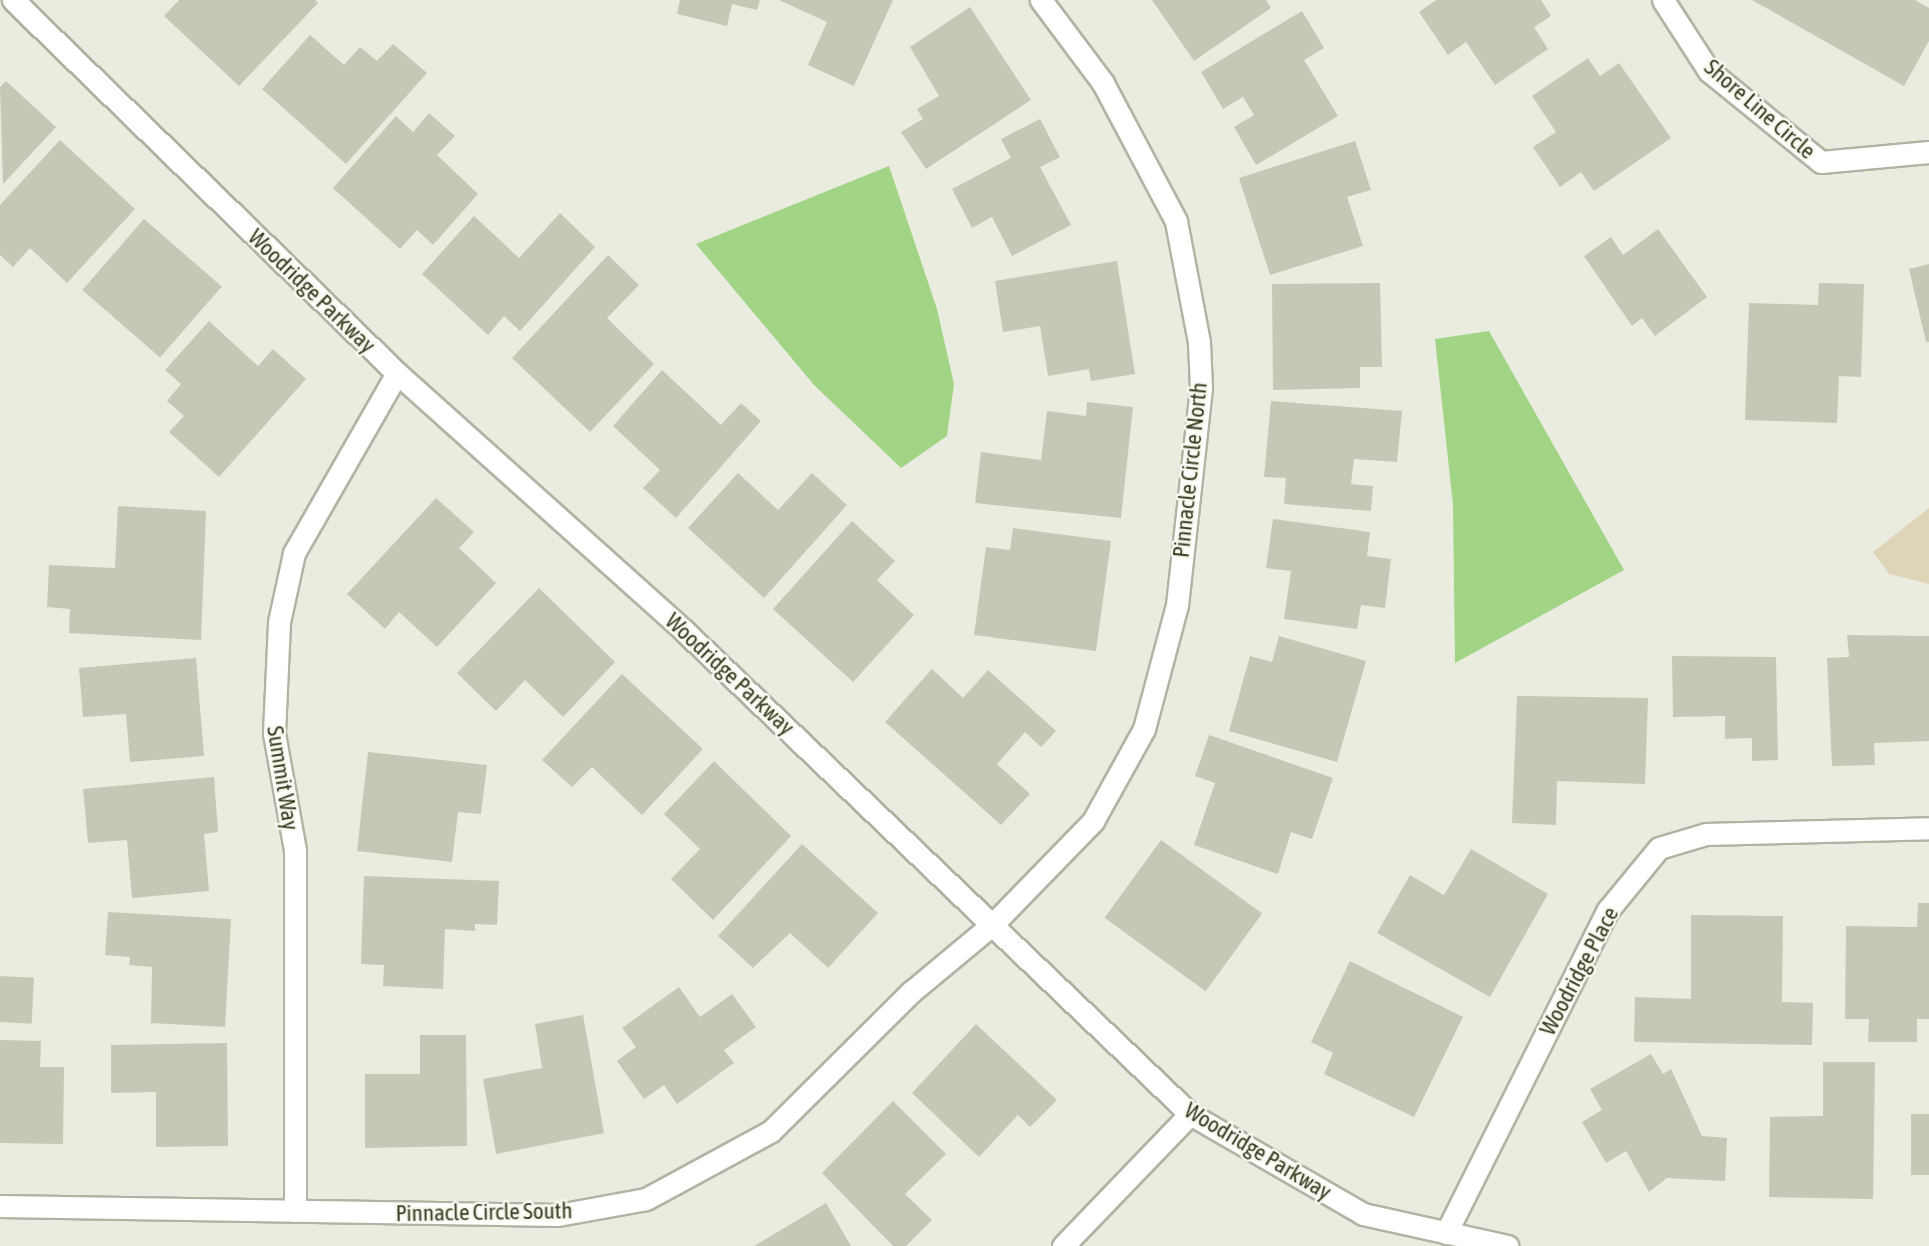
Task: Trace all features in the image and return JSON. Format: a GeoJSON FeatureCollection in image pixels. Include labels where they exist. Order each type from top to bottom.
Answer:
{"type":"FeatureCollection","features":[{"type":"Feature","properties":{"kind":"street","name":"Woodridge Parkway"},"geometry":{"type":"LineString","coordinates":[[13,0],[397,373],[678,625],[1190,1114],[1363,1214],[1507,1246]]}},
{"type":"Feature","properties":{"kind":"street","name":"Pinnacle Circle North"},"geometry":{"type":"LineString","coordinates":[[993,923],[1093,821],[1144,729],[1177,605],[1201,388],[1199,342],[1176,221],[1103,83],[1041,0]]}},
{"type":"Feature","properties":{"kind":"street","name":"Shore Line Circle"},"geometry":{"type":"LineString","coordinates":[[1663,0],[1709,71],[1821,162],[1929,152]]}},
{"type":"Feature","properties":{"kind":"street","name":"Summit Way"},"geometry":{"type":"LineString","coordinates":[[295,1211],[295,850],[274,733],[279,622],[294,553],[397,373]]}},
{"type":"Feature","properties":{"kind":"street","name":"Woodridge Place"},"geometry":{"type":"LineString","coordinates":[[1446,1233],[1608,909],[1659,848],[1706,834],[1929,828]]}},
{"type":"Feature","properties":{"kind":"street","name":"Pinnacle Circle South"},"geometry":{"type":"LineString","coordinates":[[0,1206],[558,1215],[646,1199],[771,1131],[911,992],[993,923]]}},
{"type":"Feature","properties":{"kind":"street"},"geometry":{"type":"LineString","coordinates":[[1063,1246],[1190,1114]]}},
{"type":"Feature","properties":{"kind":"shaded area"},"geometry":{"type":"Polygon","coordinates":[[[889,166],[937,309],[954,384],[947,436],[901,468],[814,385],[696,244],[889,166]]]}},
{"type":"Feature","properties":{"kind":"shaded area"},"geometry":{"type":"Polygon","coordinates":[[[1489,331],[1624,570],[1455,663],[1453,505],[1435,339],[1489,331]]]}},
{"type":"Feature","properties":{"kind":"shaded area"},"geometry":{"type":"Polygon","coordinates":[[[1929,508],[1929,584],[1889,574],[1873,552],[1929,508]]]}},
{"type":"Feature","properties":{"kind":"building"},"geometry":{"type":"Polygon","coordinates":[[[179,0],[315,0],[318,3],[239,86],[164,16],[179,0]]]}},
{"type":"Feature","properties":{"kind":"building"},"geometry":{"type":"Polygon","coordinates":[[[680,0],[760,0],[757,10],[732,4],[727,26],[677,14],[680,0]]]}},
{"type":"Feature","properties":{"kind":"building"},"geometry":{"type":"Polygon","coordinates":[[[779,0],[893,0],[854,86],[808,65],[827,22],[779,0]]]}},
{"type":"Feature","properties":{"kind":"building"},"geometry":{"type":"Polygon","coordinates":[[[1152,0],[1266,0],[1271,8],[1194,61],[1152,0]]]}},
{"type":"Feature","properties":{"kind":"building"},"geometry":{"type":"Polygon","coordinates":[[[1436,0],[1541,0],[1551,16],[1534,27],[1548,49],[1495,85],[1466,42],[1448,55],[1419,12],[1436,0]]]}},
{"type":"Feature","properties":{"kind":"building"},"geometry":{"type":"Polygon","coordinates":[[[1752,0],[1915,0],[1929,8],[1929,41],[1904,86],[1752,0]]]}},
{"type":"Feature","properties":{"kind":"building"},"geometry":{"type":"Polygon","coordinates":[[[970,7],[1031,100],[926,169],[901,132],[923,119],[917,109],[939,96],[910,47],[970,7]]]}},
{"type":"Feature","properties":{"kind":"building"},"geometry":{"type":"Polygon","coordinates":[[[1302,11],[1324,48],[1304,60],[1338,116],[1256,165],[1234,127],[1254,115],[1243,97],[1223,109],[1201,72],[1302,11]]]}},
{"type":"Feature","properties":{"kind":"building"},"geometry":{"type":"Polygon","coordinates":[[[310,35],[344,65],[360,47],[377,61],[393,44],[427,73],[346,164],[262,89],[310,35]]]}},
{"type":"Feature","properties":{"kind":"building"},"geometry":{"type":"Polygon","coordinates":[[[1588,58],[1600,76],[1619,63],[1671,138],[1594,191],[1581,172],[1560,187],[1533,147],[1556,132],[1532,96],[1588,58]]]}},
{"type":"Feature","properties":{"kind":"building"},"geometry":{"type":"Polygon","coordinates":[[[6,81],[56,127],[3,184],[0,87],[6,81]]]}},
{"type":"Feature","properties":{"kind":"building"},"geometry":{"type":"Polygon","coordinates":[[[429,113],[455,136],[437,155],[478,194],[433,245],[417,230],[400,249],[333,188],[396,116],[413,132],[429,113]]]}},
{"type":"Feature","properties":{"kind":"building"},"geometry":{"type":"Polygon","coordinates":[[[1040,119],[1060,157],[1040,167],[1071,225],[1012,256],[992,217],[972,228],[952,189],[1011,158],[1001,139],[1040,119]]]}},
{"type":"Feature","properties":{"kind":"building"},"geometry":{"type":"Polygon","coordinates":[[[60,140],[135,209],[67,283],[30,248],[13,267],[0,255],[0,205],[60,140]]]}},
{"type":"Feature","properties":{"kind":"building"},"geometry":{"type":"Polygon","coordinates":[[[1355,141],[1371,190],[1347,197],[1363,246],[1270,275],[1239,178],[1355,141]]]}},
{"type":"Feature","properties":{"kind":"building"},"geometry":{"type":"Polygon","coordinates":[[[560,213],[595,247],[520,331],[504,316],[488,335],[422,274],[474,216],[519,258],[560,213]]]}},
{"type":"Feature","properties":{"kind":"building"},"geometry":{"type":"Polygon","coordinates":[[[144,219],[222,287],[160,358],[82,290],[144,219]]]}},
{"type":"Feature","properties":{"kind":"building"},"geometry":{"type":"Polygon","coordinates":[[[1658,229],[1707,297],[1655,336],[1642,318],[1632,326],[1584,256],[1611,237],[1623,255],[1658,229]]]}},
{"type":"Feature","properties":{"kind":"building"},"geometry":{"type":"Polygon","coordinates":[[[608,255],[639,285],[607,318],[654,364],[590,432],[512,358],[608,255]]]}},
{"type":"Feature","properties":{"kind":"building"},"geometry":{"type":"Polygon","coordinates":[[[1117,261],[1135,374],[1091,381],[1089,369],[1048,376],[1040,326],[1003,332],[995,281],[1117,261]]]}},
{"type":"Feature","properties":{"kind":"building"},"geometry":{"type":"Polygon","coordinates":[[[1929,264],[1929,342],[1926,342],[1909,269],[1929,264]]]}},
{"type":"Feature","properties":{"kind":"building"},"geometry":{"type":"Polygon","coordinates":[[[1380,283],[1382,367],[1360,367],[1360,388],[1273,390],[1272,284],[1380,283]]]}},
{"type":"Feature","properties":{"kind":"building"},"geometry":{"type":"Polygon","coordinates":[[[1819,283],[1864,284],[1861,377],[1839,376],[1837,423],[1745,420],[1749,303],[1818,305],[1819,283]]]}},
{"type":"Feature","properties":{"kind":"building"},"geometry":{"type":"Polygon","coordinates":[[[209,321],[258,366],[273,349],[306,379],[219,477],[169,432],[184,416],[167,401],[181,384],[165,370],[209,321]]]}},
{"type":"Feature","properties":{"kind":"building"},"geometry":{"type":"Polygon","coordinates":[[[662,370],[721,425],[741,403],[761,421],[676,518],[643,488],[660,470],[613,426],[662,370]]]}},
{"type":"Feature","properties":{"kind":"building"},"geometry":{"type":"Polygon","coordinates":[[[1271,401],[1402,411],[1397,462],[1354,459],[1351,484],[1373,486],[1371,511],[1284,504],[1286,478],[1264,477],[1271,401]]]}},
{"type":"Feature","properties":{"kind":"building"},"geometry":{"type":"Polygon","coordinates":[[[1087,402],[1133,407],[1121,518],[975,503],[981,452],[1041,460],[1047,411],[1086,416],[1087,402]]]}},
{"type":"Feature","properties":{"kind":"building"},"geometry":{"type":"Polygon","coordinates":[[[738,473],[778,510],[812,473],[847,505],[764,598],[688,528],[738,473]]]}},
{"type":"Feature","properties":{"kind":"building"},"geometry":{"type":"Polygon","coordinates":[[[436,498],[474,532],[459,548],[496,583],[437,647],[399,612],[385,629],[347,594],[436,498]]]}},
{"type":"Feature","properties":{"kind":"building"},"geometry":{"type":"Polygon","coordinates":[[[118,506],[206,511],[201,640],[69,633],[70,609],[47,607],[49,565],[115,568],[118,506]]]}},
{"type":"Feature","properties":{"kind":"building"},"geometry":{"type":"Polygon","coordinates":[[[1273,519],[1370,532],[1367,556],[1391,559],[1385,608],[1361,605],[1357,629],[1284,619],[1291,571],[1266,568],[1273,519]]]}},
{"type":"Feature","properties":{"kind":"building"},"geometry":{"type":"Polygon","coordinates":[[[852,521],[895,561],[877,580],[914,615],[853,682],[773,609],[852,521]]]}},
{"type":"Feature","properties":{"kind":"building"},"geometry":{"type":"Polygon","coordinates":[[[1013,528],[1111,541],[1096,651],[974,635],[986,547],[1010,550],[1013,528]]]}},
{"type":"Feature","properties":{"kind":"building"},"geometry":{"type":"Polygon","coordinates":[[[539,588],[615,662],[563,717],[525,680],[496,711],[457,673],[539,588]]]}},
{"type":"Feature","properties":{"kind":"building"},"geometry":{"type":"Polygon","coordinates":[[[1847,635],[1929,636],[1929,741],[1874,743],[1875,765],[1832,766],[1827,658],[1849,657],[1847,635]]]}},
{"type":"Feature","properties":{"kind":"building"},"geometry":{"type":"Polygon","coordinates":[[[1279,636],[1366,661],[1337,762],[1229,731],[1250,656],[1272,662],[1279,636]]]}},
{"type":"Feature","properties":{"kind":"building"},"geometry":{"type":"Polygon","coordinates":[[[1672,656],[1776,657],[1778,760],[1752,761],[1752,738],[1725,739],[1725,716],[1673,717],[1672,656]]]}},
{"type":"Feature","properties":{"kind":"building"},"geometry":{"type":"Polygon","coordinates":[[[196,658],[204,756],[130,762],[126,714],[83,717],[79,668],[196,658]]]}},
{"type":"Feature","properties":{"kind":"building"},"geometry":{"type":"Polygon","coordinates":[[[932,669],[963,698],[988,670],[1056,731],[1041,747],[1025,732],[997,764],[1030,794],[1001,825],[885,722],[932,669]]]}},
{"type":"Feature","properties":{"kind":"building"},"geometry":{"type":"Polygon","coordinates":[[[622,674],[703,749],[642,815],[592,767],[572,787],[542,760],[622,674]]]}},
{"type":"Feature","properties":{"kind":"building"},"geometry":{"type":"Polygon","coordinates":[[[1517,696],[1648,698],[1645,784],[1557,781],[1556,825],[1512,823],[1517,696]]]}},
{"type":"Feature","properties":{"kind":"building"},"geometry":{"type":"Polygon","coordinates":[[[1209,735],[1333,778],[1312,839],[1291,832],[1278,874],[1194,845],[1215,783],[1195,776],[1209,735]]]}},
{"type":"Feature","properties":{"kind":"building"},"geometry":{"type":"Polygon","coordinates":[[[368,752],[487,765],[481,814],[458,812],[452,862],[357,851],[368,752]]]}},
{"type":"Feature","properties":{"kind":"building"},"geometry":{"type":"Polygon","coordinates":[[[714,761],[791,836],[713,920],[671,879],[700,849],[664,814],[714,761]]]}},
{"type":"Feature","properties":{"kind":"building"},"geometry":{"type":"Polygon","coordinates":[[[214,777],[218,832],[204,834],[209,891],[132,898],[127,840],[88,843],[83,789],[214,777]]]}},
{"type":"Feature","properties":{"kind":"building"},"geometry":{"type":"Polygon","coordinates":[[[1161,840],[1262,913],[1206,991],[1105,918],[1161,840]]]}},
{"type":"Feature","properties":{"kind":"building"},"geometry":{"type":"Polygon","coordinates":[[[802,844],[878,913],[828,968],[790,933],[753,968],[718,936],[802,844]]]}},
{"type":"Feature","properties":{"kind":"building"},"geometry":{"type":"Polygon","coordinates":[[[1471,849],[1548,894],[1490,997],[1377,933],[1410,875],[1444,895],[1471,849]]]}},
{"type":"Feature","properties":{"kind":"building"},"geometry":{"type":"Polygon","coordinates":[[[364,876],[499,881],[497,925],[475,924],[475,931],[445,929],[443,989],[383,986],[384,965],[361,964],[364,876]]]}},
{"type":"Feature","properties":{"kind":"building"},"geometry":{"type":"Polygon","coordinates":[[[1918,903],[1929,903],[1929,1019],[1917,1019],[1917,1042],[1868,1042],[1869,1019],[1845,1019],[1846,926],[1917,927],[1918,903]]]}},
{"type":"Feature","properties":{"kind":"building"},"geometry":{"type":"Polygon","coordinates":[[[108,912],[231,919],[225,1027],[151,1023],[152,967],[129,965],[130,957],[105,955],[108,912]]]}},
{"type":"Feature","properties":{"kind":"building"},"geometry":{"type":"Polygon","coordinates":[[[1691,915],[1783,916],[1782,1002],[1813,1003],[1812,1045],[1634,1042],[1635,997],[1691,999],[1691,915]]]}},
{"type":"Feature","properties":{"kind":"building"},"geometry":{"type":"Polygon","coordinates":[[[1350,961],[1463,1017],[1414,1117],[1324,1074],[1333,1053],[1311,1042],[1350,961]]]}},
{"type":"Feature","properties":{"kind":"building"},"geometry":{"type":"Polygon","coordinates":[[[0,976],[34,978],[32,1024],[0,1022],[0,976]]]}},
{"type":"Feature","properties":{"kind":"building"},"geometry":{"type":"Polygon","coordinates":[[[679,987],[700,1017],[732,994],[756,1027],[724,1050],[734,1063],[677,1104],[664,1085],[644,1099],[617,1061],[636,1047],[622,1028],[679,987]]]}},
{"type":"Feature","properties":{"kind":"building"},"geometry":{"type":"Polygon","coordinates":[[[583,1015],[604,1133],[496,1154],[483,1079],[542,1068],[535,1024],[583,1015]]]}},
{"type":"Feature","properties":{"kind":"building"},"geometry":{"type":"Polygon","coordinates":[[[976,1024],[1057,1100],[1030,1127],[1018,1115],[979,1157],[912,1093],[976,1024]]]}},
{"type":"Feature","properties":{"kind":"building"},"geometry":{"type":"Polygon","coordinates":[[[420,1035],[466,1035],[467,1146],[365,1148],[365,1074],[420,1074],[420,1035]]]}},
{"type":"Feature","properties":{"kind":"building"},"geometry":{"type":"Polygon","coordinates":[[[0,1040],[41,1041],[40,1067],[64,1067],[63,1144],[0,1143],[0,1040]]]}},
{"type":"Feature","properties":{"kind":"building"},"geometry":{"type":"Polygon","coordinates":[[[227,1043],[228,1146],[156,1147],[156,1092],[111,1093],[111,1045],[227,1043]]]}},
{"type":"Feature","properties":{"kind":"building"},"geometry":{"type":"Polygon","coordinates":[[[1651,1054],[1663,1074],[1671,1069],[1702,1136],[1727,1138],[1725,1181],[1667,1178],[1649,1192],[1626,1151],[1606,1163],[1582,1122],[1602,1110],[1590,1089],[1651,1054]]]}},
{"type":"Feature","properties":{"kind":"building"},"geometry":{"type":"Polygon","coordinates":[[[1823,1062],[1875,1062],[1873,1199],[1769,1197],[1770,1117],[1823,1116],[1823,1062]]]}},
{"type":"Feature","properties":{"kind":"building"},"geometry":{"type":"Polygon","coordinates":[[[893,1101],[946,1154],[905,1194],[932,1220],[906,1246],[893,1246],[822,1173],[893,1101]]]}},
{"type":"Feature","properties":{"kind":"building"},"geometry":{"type":"Polygon","coordinates":[[[1911,1114],[1929,1114],[1929,1175],[1911,1175],[1911,1114]]]}},
{"type":"Feature","properties":{"kind":"building"},"geometry":{"type":"Polygon","coordinates":[[[826,1203],[851,1246],[754,1246],[826,1203]]]}}]}
